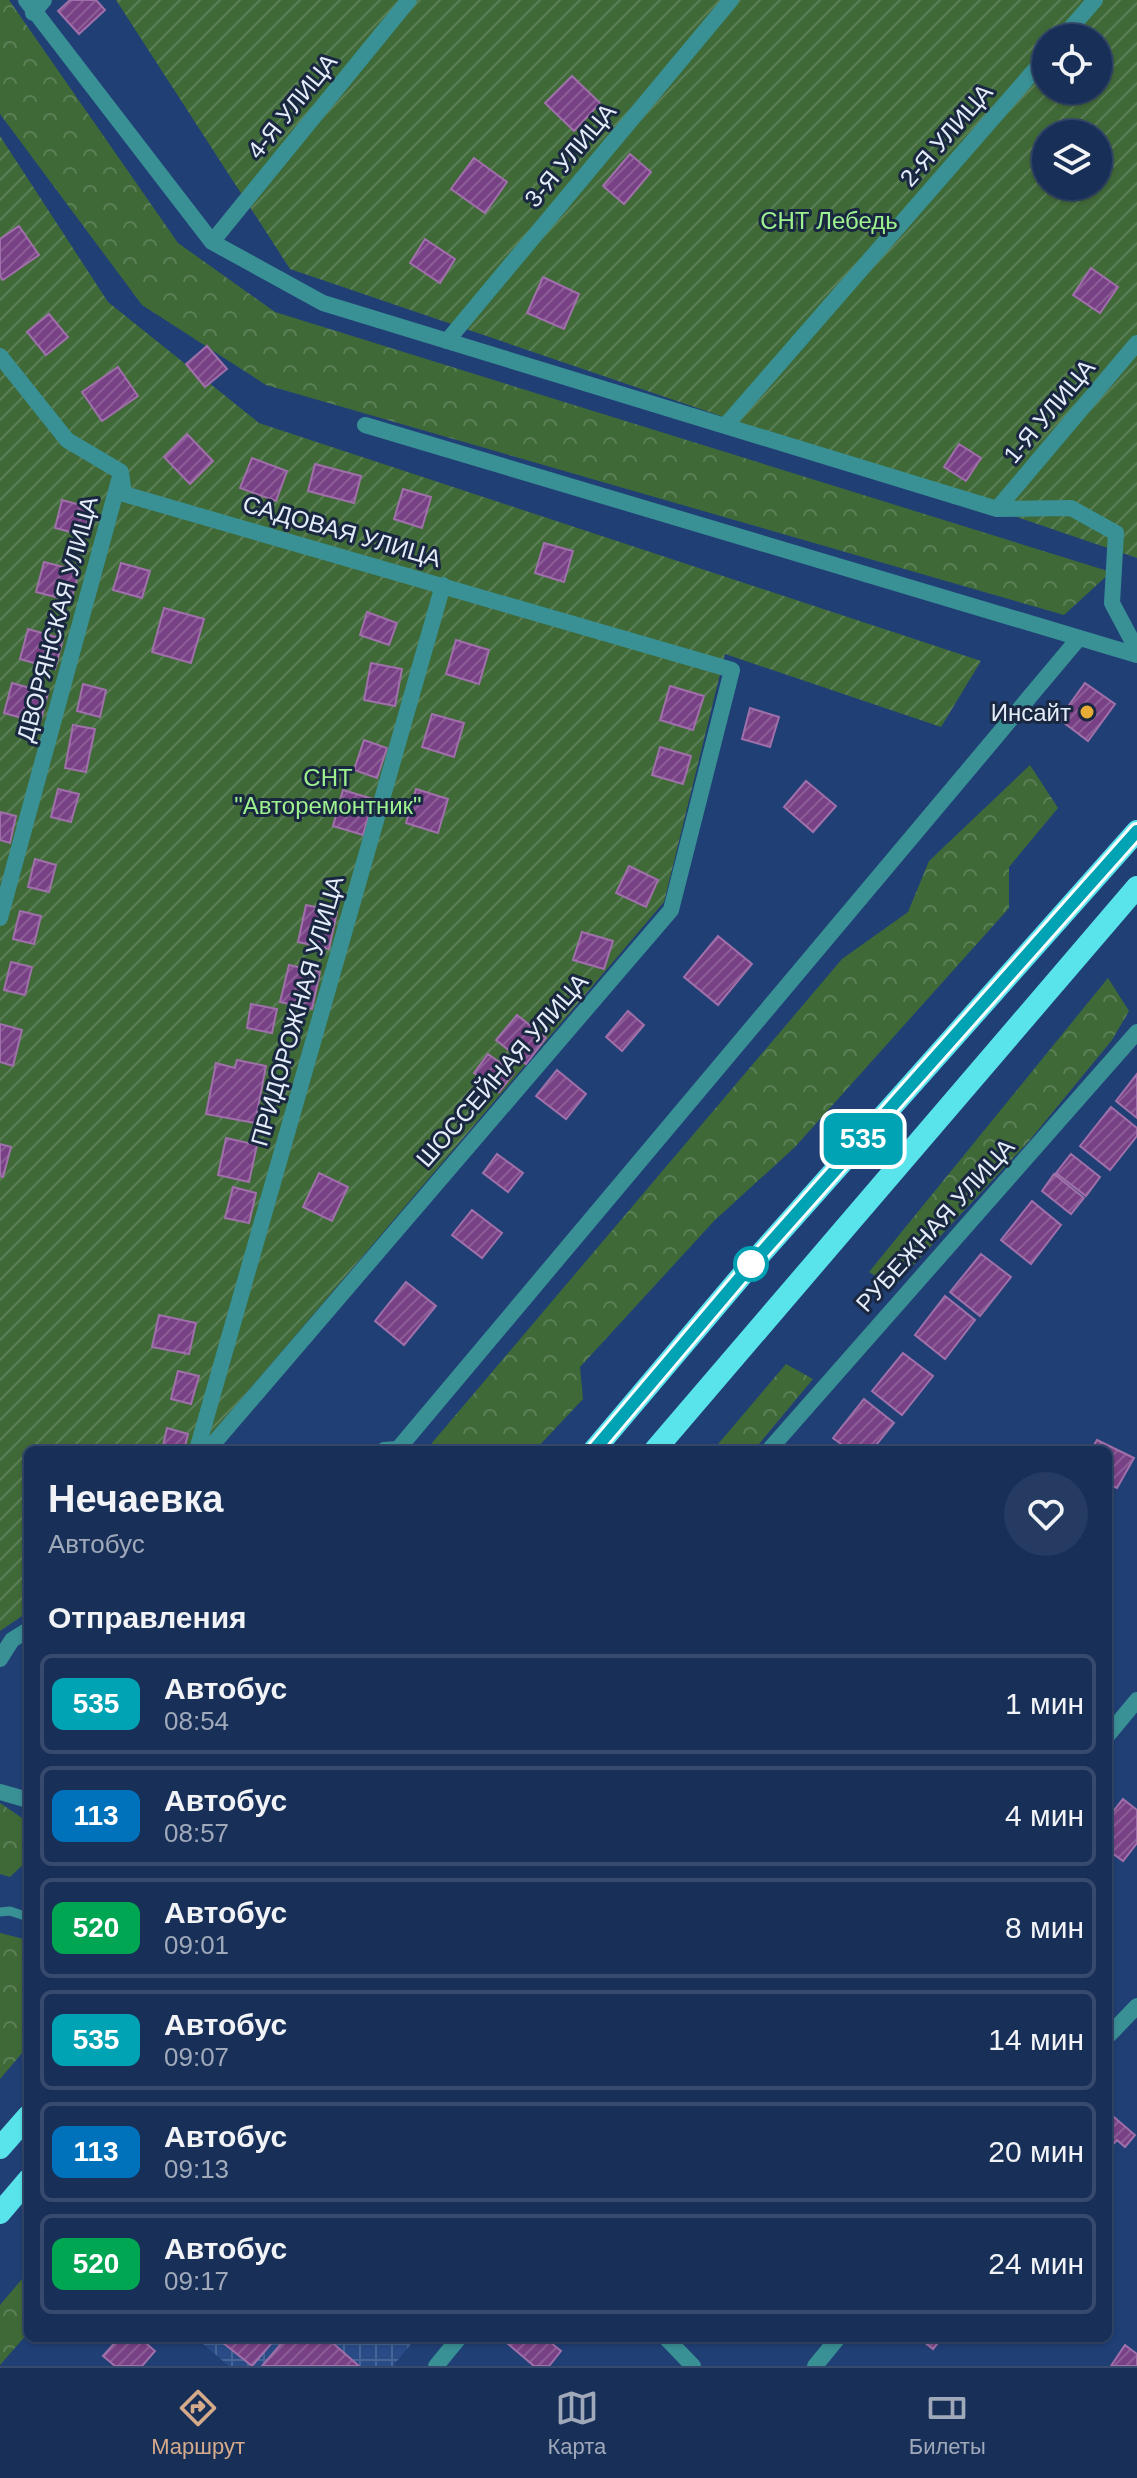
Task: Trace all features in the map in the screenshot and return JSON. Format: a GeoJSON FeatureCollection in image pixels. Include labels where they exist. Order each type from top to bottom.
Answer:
{"type":"FeatureCollection","features":[{"type":"Feature","properties":{"kind":"highway"},"geometry":{"type":"LineString","coordinates":[[597,1446],[749,1267],[1137,831]]}},
{"type":"Feature","properties":{"kind":"highway"},"geometry":{"type":"LineString","coordinates":[[658,1446],[1137,887]]}},
{"type":"Feature","properties":{"kind":"highway"},"geometry":{"type":"LineString","coordinates":[[0,2148],[24,2121]]}},
{"type":"Feature","properties":{"kind":"highway"},"geometry":{"type":"LineString","coordinates":[[0,2213],[24,2185]]}},
{"type":"Feature","properties":{"kind":"street","name":"4-Я УЛИЦА"},"geometry":{"type":"LineString","coordinates":[[212,242],[409,0]]}},
{"type":"Feature","properties":{"kind":"street","name":"3-Я УЛИЦА"},"geometry":{"type":"LineString","coordinates":[[447,341],[731,0]]}},
{"type":"Feature","properties":{"kind":"street"},"geometry":{"type":"LineString","coordinates":[[1074,24],[1095,0]]}},
{"type":"Feature","properties":{"kind":"street"},"geometry":{"type":"LineString","coordinates":[[34,4],[212,242],[323,303],[997,509],[1071,508],[1116,533],[1112,603],[1137,653]]}},
{"type":"Feature","properties":{"kind":"street","name":"2-Я УЛИЦА"},"geometry":{"type":"LineString","coordinates":[[725,426],[1032,73]]}},
{"type":"Feature","properties":{"kind":"street","name":"1-Я УЛИЦА"},"geometry":{"type":"LineString","coordinates":[[997,509],[1137,343]]}},
{"type":"Feature","properties":{"kind":"street","name":"САДОВАЯ УЛИЦА"},"geometry":{"type":"LineString","coordinates":[[0,356],[67,440],[121,472],[124,494],[732,670]]}},
{"type":"Feature","properties":{"kind":"street"},"geometry":{"type":"LineString","coordinates":[[365,425],[1137,653]]}},
{"type":"Feature","properties":{"kind":"street","name":"ДВОРЯНСКАЯ УЛИЦА"},"geometry":{"type":"LineString","coordinates":[[0,918],[121,472]]}},
{"type":"Feature","properties":{"kind":"street","name":"ПРИДОРОЖНАЯ УЛИЦА"},"geometry":{"type":"LineString","coordinates":[[198,1446],[443,585]]}},
{"type":"Feature","properties":{"kind":"street"},"geometry":{"type":"LineString","coordinates":[[401,1446],[1079,638]]}},
{"type":"Feature","properties":{"kind":"street","name":"ШОССЕЙНАЯ УЛИЦА"},"geometry":{"type":"LineString","coordinates":[[211,1446],[671,910],[732,670]]}},
{"type":"Feature","properties":{"kind":"street","name":"РУБЕЖНАЯ УЛИЦА"},"geometry":{"type":"LineString","coordinates":[[773,1446],[1137,1032]]}},
{"type":"Feature","properties":{"kind":"street"},"geometry":{"type":"LineString","coordinates":[[0,1659],[12,1640],[24,1632]]}},
{"type":"Feature","properties":{"kind":"street"},"geometry":{"type":"LineString","coordinates":[[1112,1730],[1137,1700]]}},
{"type":"Feature","properties":{"kind":"street"},"geometry":{"type":"LineString","coordinates":[[0,1792],[24,1799]]}},
{"type":"Feature","properties":{"kind":"street"},"geometry":{"type":"LineString","coordinates":[[1112,2032],[1137,2006]]}},
{"type":"Feature","properties":{"kind":"street"},"geometry":{"type":"LineString","coordinates":[[436,2366],[456,2342]]}},
{"type":"Feature","properties":{"kind":"street"},"geometry":{"type":"LineString","coordinates":[[670,2342],[693,2366]]}},
{"type":"Feature","properties":{"kind":"street"},"geometry":{"type":"LineString","coordinates":[[815,2366],[835,2342]]}},
{"type":"Feature","properties":{"kind":"lane"},"geometry":{"type":"LineString","coordinates":[[0,1912],[10,1911],[24,1916]]}},
{"type":"Feature","properties":{"kind":"shaded area"},"geometry":{"type":"Polygon","coordinates":[[[201,2342],[413,2342],[393,2366],[229,2366],[201,2342]]]}},
{"type":"Feature","properties":{"kind":"green space"},"geometry":{"type":"Polygon","coordinates":[[[0,0],[9,0],[178,243],[275,312],[1111,572],[1064,615],[266,385],[142,305],[0,114],[0,0]]]}},
{"type":"Feature","properties":{"kind":"green space","name":"СНТ Лебедь"},"geometry":{"type":"Polygon","coordinates":[[[116,0],[1137,0],[1137,558],[290,269],[116,0]]]}},
{"type":"Feature","properties":{"kind":"green space","name":"СНТ \"Авторемонтник\""},"geometry":{"type":"Polygon","coordinates":[[[0,136],[108,302],[259,423],[981,661],[941,727],[725,654],[664,902],[201,1446],[24,1446],[24,1615],[0,1631],[0,136]]]}},
{"type":"Feature","properties":{"kind":"green space"},"geometry":{"type":"Polygon","coordinates":[[[1030,765],[1058,808],[1009,867],[1009,908],[795,1147],[714,1221],[580,1367],[583,1399],[539,1446],[429,1446],[842,959],[908,912],[929,861],[1030,765]]]}},
{"type":"Feature","properties":{"kind":"green space"},"geometry":{"type":"Polygon","coordinates":[[[1108,978],[1129,1011],[1112,1040],[1029,1141],[893,1287],[869,1272],[1108,978]]]}},
{"type":"Feature","properties":{"kind":"green space"},"geometry":{"type":"Polygon","coordinates":[[[786,1364],[813,1379],[757,1446],[716,1446],[786,1364]]]}},
{"type":"Feature","properties":{"kind":"green space"},"geometry":{"type":"Polygon","coordinates":[[[0,1803],[24,1819],[24,1864],[10,1877],[0,1874],[0,1803]]]}},
{"type":"Feature","properties":{"kind":"green space"},"geometry":{"type":"Polygon","coordinates":[[[0,1933],[24,1939],[24,2051],[0,2079],[0,1933]]]}},
{"type":"Feature","properties":{"kind":"green space"},"geometry":{"type":"Polygon","coordinates":[[[24,2277],[24,2338],[0,2365],[0,2305],[24,2277]]]}},
{"type":"Feature","properties":{"kind":"building"},"geometry":{"type":"Polygon","coordinates":[[[70,0],[96,0],[105,10],[79,34],[58,11],[70,0]]]}},
{"type":"Feature","properties":{"kind":"building"},"geometry":{"type":"Polygon","coordinates":[[[572,76],[600,103],[574,131],[545,103],[572,76]]]}},
{"type":"Feature","properties":{"kind":"building"},"geometry":{"type":"Polygon","coordinates":[[[630,154],[651,172],[624,204],[603,186],[630,154]]]}},
{"type":"Feature","properties":{"kind":"building"},"geometry":{"type":"Polygon","coordinates":[[[474,158],[507,182],[485,213],[451,189],[474,158]]]}},
{"type":"Feature","properties":{"kind":"building"},"geometry":{"type":"Polygon","coordinates":[[[19,226],[39,255],[3,280],[0,276],[0,239],[19,226]]]}},
{"type":"Feature","properties":{"kind":"building"},"geometry":{"type":"Polygon","coordinates":[[[425,239],[455,259],[440,283],[410,263],[425,239]]]}},
{"type":"Feature","properties":{"kind":"building"},"geometry":{"type":"Polygon","coordinates":[[[1091,268],[1118,287],[1100,313],[1073,295],[1091,268]]]}},
{"type":"Feature","properties":{"kind":"building"},"geometry":{"type":"Polygon","coordinates":[[[543,277],[579,294],[564,329],[527,313],[543,277]]]}},
{"type":"Feature","properties":{"kind":"building"},"geometry":{"type":"Polygon","coordinates":[[[49,314],[68,337],[46,355],[27,332],[49,314]]]}},
{"type":"Feature","properties":{"kind":"building"},"geometry":{"type":"Polygon","coordinates":[[[207,346],[227,369],[205,387],[186,364],[207,346]]]}},
{"type":"Feature","properties":{"kind":"building"},"geometry":{"type":"Polygon","coordinates":[[[118,367],[138,396],[102,421],[82,392],[118,367]]]}},
{"type":"Feature","properties":{"kind":"building"},"geometry":{"type":"Polygon","coordinates":[[[187,434],[213,461],[190,484],[164,457],[187,434]]]}},
{"type":"Feature","properties":{"kind":"building"},"geometry":{"type":"Polygon","coordinates":[[[959,444],[981,458],[966,481],[944,467],[959,444]]]}},
{"type":"Feature","properties":{"kind":"building"},"geometry":{"type":"Polygon","coordinates":[[[252,458],[287,471],[276,501],[240,488],[252,458]]]}},
{"type":"Feature","properties":{"kind":"building"},"geometry":{"type":"Polygon","coordinates":[[[315,464],[361,476],[354,503],[308,491],[315,464]]]}},
{"type":"Feature","properties":{"kind":"building"},"geometry":{"type":"Polygon","coordinates":[[[403,489],[431,497],[422,528],[394,519],[403,489]]]}},
{"type":"Feature","properties":{"kind":"building"},"geometry":{"type":"Polygon","coordinates":[[[62,500],[91,508],[83,535],[55,528],[62,500]]]}},
{"type":"Feature","properties":{"kind":"building"},"geometry":{"type":"Polygon","coordinates":[[[544,543],[573,551],[564,582],[535,573],[544,543]]]}},
{"type":"Feature","properties":{"kind":"building"},"geometry":{"type":"Polygon","coordinates":[[[44,562],[79,571],[71,601],[36,592],[44,562]]]}},
{"type":"Feature","properties":{"kind":"building"},"geometry":{"type":"Polygon","coordinates":[[[121,563],[150,571],[142,598],[113,590],[121,563]]]}},
{"type":"Feature","properties":{"kind":"building"},"geometry":{"type":"Polygon","coordinates":[[[164,608],[204,619],[191,663],[152,652],[164,608]]]}},
{"type":"Feature","properties":{"kind":"building"},"geometry":{"type":"Polygon","coordinates":[[[367,612],[397,623],[389,645],[360,635],[367,612]]]}},
{"type":"Feature","properties":{"kind":"building"},"geometry":{"type":"Polygon","coordinates":[[[28,629],[63,639],[55,669],[20,659],[28,629]]]}},
{"type":"Feature","properties":{"kind":"building"},"geometry":{"type":"Polygon","coordinates":[[[456,640],[489,650],[479,684],[446,674],[456,640]]]}},
{"type":"Feature","properties":{"kind":"building"},"geometry":{"type":"Polygon","coordinates":[[[371,663],[402,669],[395,706],[364,700],[371,663]]]}},
{"type":"Feature","properties":{"kind":"building"},"geometry":{"type":"Polygon","coordinates":[[[12,683],[48,693],[40,723],[4,713],[12,683]]]}},
{"type":"Feature","properties":{"kind":"building","name":"Инсайт"},"geometry":{"type":"Polygon","coordinates":[[[1085,683],[1115,704],[1088,741],[1059,719],[1085,683]]]}},
{"type":"Feature","properties":{"kind":"building"},"geometry":{"type":"Polygon","coordinates":[[[83,684],[106,690],[100,717],[77,711],[83,684]]]}},
{"type":"Feature","properties":{"kind":"building"},"geometry":{"type":"Polygon","coordinates":[[[670,686],[704,696],[693,730],[660,720],[670,686]]]}},
{"type":"Feature","properties":{"kind":"building"},"geometry":{"type":"Polygon","coordinates":[[[750,708],[779,717],[770,747],[742,739],[750,708]]]}},
{"type":"Feature","properties":{"kind":"building"},"geometry":{"type":"Polygon","coordinates":[[[432,714],[464,723],[454,757],[422,747],[432,714]]]}},
{"type":"Feature","properties":{"kind":"building"},"geometry":{"type":"Polygon","coordinates":[[[73,725],[95,729],[86,772],[65,768],[73,725]]]}},
{"type":"Feature","properties":{"kind":"building"},"geometry":{"type":"Polygon","coordinates":[[[364,740],[387,748],[377,778],[354,770],[364,740]]]}},
{"type":"Feature","properties":{"kind":"building"},"geometry":{"type":"Polygon","coordinates":[[[660,747],[691,756],[683,784],[652,775],[660,747]]]}},
{"type":"Feature","properties":{"kind":"building"},"geometry":{"type":"Polygon","coordinates":[[[806,781],[836,806],[813,832],[784,807],[806,781]]]}},
{"type":"Feature","properties":{"kind":"building"},"geometry":{"type":"Polygon","coordinates":[[[58,789],[79,794],[71,822],[51,817],[58,789]]]}},
{"type":"Feature","properties":{"kind":"building"},"geometry":{"type":"Polygon","coordinates":[[[416,789],[448,799],[438,833],[406,823],[416,789]]]}},
{"type":"Feature","properties":{"kind":"building"},"geometry":{"type":"Polygon","coordinates":[[[343,790],[373,799],[363,835],[333,826],[343,790]]]}},
{"type":"Feature","properties":{"kind":"building"},"geometry":{"type":"Polygon","coordinates":[[[0,812],[16,816],[10,843],[0,840],[0,812]]]}},
{"type":"Feature","properties":{"kind":"building"},"geometry":{"type":"Polygon","coordinates":[[[35,859],[56,865],[49,892],[28,887],[35,859]]]}},
{"type":"Feature","properties":{"kind":"building"},"geometry":{"type":"Polygon","coordinates":[[[629,866],[658,880],[646,907],[616,893],[629,866]]]}},
{"type":"Feature","properties":{"kind":"building"},"geometry":{"type":"Polygon","coordinates":[[[306,905],[337,912],[329,949],[298,942],[306,905]]]}},
{"type":"Feature","properties":{"kind":"building"},"geometry":{"type":"Polygon","coordinates":[[[20,911],[41,916],[34,944],[13,939],[20,911]]]}},
{"type":"Feature","properties":{"kind":"building"},"geometry":{"type":"Polygon","coordinates":[[[582,932],[613,941],[604,969],[573,960],[582,932]]]}},
{"type":"Feature","properties":{"kind":"building"},"geometry":{"type":"Polygon","coordinates":[[[718,936],[752,964],[718,1005],[684,977],[718,936]]]}},
{"type":"Feature","properties":{"kind":"building"},"geometry":{"type":"Polygon","coordinates":[[[11,962],[32,967],[25,995],[4,990],[11,962]]]}},
{"type":"Feature","properties":{"kind":"building"},"geometry":{"type":"Polygon","coordinates":[[[289,965],[320,972],[312,1009],[280,1002],[289,965]]]}},
{"type":"Feature","properties":{"kind":"building"},"geometry":{"type":"Polygon","coordinates":[[[251,1004],[277,1009],[272,1033],[247,1028],[251,1004]]]}},
{"type":"Feature","properties":{"kind":"building"},"geometry":{"type":"Polygon","coordinates":[[[628,1011],[644,1025],[622,1051],[606,1037],[628,1011]]]}},
{"type":"Feature","properties":{"kind":"building"},"geometry":{"type":"Polygon","coordinates":[[[517,1015],[546,1038],[526,1064],[496,1040],[517,1015]]]}},
{"type":"Feature","properties":{"kind":"building"},"geometry":{"type":"Polygon","coordinates":[[[0,1024],[22,1030],[13,1066],[0,1062],[0,1024]]]}},
{"type":"Feature","properties":{"kind":"building"},"geometry":{"type":"Polygon","coordinates":[[[488,1054],[514,1073],[499,1092],[474,1073],[488,1054]]]}},
{"type":"Feature","properties":{"kind":"building"},"geometry":{"type":"Polygon","coordinates":[[[237,1060],[266,1066],[255,1123],[206,1114],[216,1063],[235,1068],[237,1060]]]}},
{"type":"Feature","properties":{"kind":"building"},"geometry":{"type":"Polygon","coordinates":[[[557,1070],[586,1094],[566,1119],[536,1096],[557,1070]]]}},
{"type":"Feature","properties":{"kind":"building"},"geometry":{"type":"Polygon","coordinates":[[[1137,1074],[1137,1118],[1116,1101],[1137,1074]]]}},
{"type":"Feature","properties":{"kind":"building"},"geometry":{"type":"Polygon","coordinates":[[[1111,1107],[1137,1128],[1137,1136],[1110,1170],[1080,1146],[1111,1107]]]}},
{"type":"Feature","properties":{"kind":"building"},"geometry":{"type":"Polygon","coordinates":[[[226,1138],[257,1145],[249,1182],[218,1175],[226,1138]]]}},
{"type":"Feature","properties":{"kind":"building"},"geometry":{"type":"Polygon","coordinates":[[[0,1144],[11,1147],[3,1177],[0,1176],[0,1144]]]}},
{"type":"Feature","properties":{"kind":"building"},"geometry":{"type":"Polygon","coordinates":[[[497,1154],[523,1173],[508,1192],[483,1173],[497,1154]]]}},
{"type":"Feature","properties":{"kind":"building"},"geometry":{"type":"Polygon","coordinates":[[[1071,1154],[1100,1177],[1086,1196],[1056,1173],[1071,1154]]]}},
{"type":"Feature","properties":{"kind":"building"},"geometry":{"type":"Polygon","coordinates":[[[319,1173],[348,1187],[332,1221],[303,1207],[319,1173]]]}},
{"type":"Feature","properties":{"kind":"building"},"geometry":{"type":"Polygon","coordinates":[[[1054,1174],[1084,1198],[1071,1214],[1042,1191],[1054,1174]]]}},
{"type":"Feature","properties":{"kind":"building"},"geometry":{"type":"Polygon","coordinates":[[[233,1187],[256,1193],[249,1223],[225,1218],[233,1187]]]}},
{"type":"Feature","properties":{"kind":"building"},"geometry":{"type":"Polygon","coordinates":[[[1032,1201],[1061,1225],[1031,1264],[1001,1240],[1032,1201]]]}},
{"type":"Feature","properties":{"kind":"building"},"geometry":{"type":"Polygon","coordinates":[[[472,1210],[502,1233],[482,1258],[452,1235],[472,1210]]]}},
{"type":"Feature","properties":{"kind":"building"},"geometry":{"type":"Polygon","coordinates":[[[981,1254],[1011,1277],[980,1316],[950,1292],[981,1254]]]}},
{"type":"Feature","properties":{"kind":"building"},"geometry":{"type":"Polygon","coordinates":[[[406,1282],[436,1306],[404,1345],[375,1321],[406,1282]]]}},
{"type":"Feature","properties":{"kind":"building"},"geometry":{"type":"Polygon","coordinates":[[[945,1296],[975,1320],[945,1359],[915,1335],[945,1296]]]}},
{"type":"Feature","properties":{"kind":"building"},"geometry":{"type":"Polygon","coordinates":[[[159,1315],[196,1323],[189,1354],[152,1347],[159,1315]]]}},
{"type":"Feature","properties":{"kind":"building"},"geometry":{"type":"Polygon","coordinates":[[[903,1353],[933,1376],[902,1415],[872,1391],[903,1353]]]}},
{"type":"Feature","properties":{"kind":"building"},"geometry":{"type":"Polygon","coordinates":[[[178,1371],[199,1376],[191,1404],[171,1399],[178,1371]]]}},
{"type":"Feature","properties":{"kind":"building"},"geometry":{"type":"Polygon","coordinates":[[[864,1399],[894,1423],[875,1446],[844,1446],[833,1438],[864,1399]]]}},
{"type":"Feature","properties":{"kind":"building"},"geometry":{"type":"Polygon","coordinates":[[[167,1428],[188,1434],[185,1446],[163,1446],[167,1428]]]}},
{"type":"Feature","properties":{"kind":"building"},"geometry":{"type":"Polygon","coordinates":[[[1097,1440],[1109,1446],[1093,1446],[1097,1440]]]}},
{"type":"Feature","properties":{"kind":"building"},"geometry":{"type":"Polygon","coordinates":[[[1112,1447],[1134,1458],[1117,1488],[1112,1486],[1112,1447]]]}},
{"type":"Feature","properties":{"kind":"building"},"geometry":{"type":"Polygon","coordinates":[[[1123,1799],[1137,1810],[1137,1843],[1123,1861],[1112,1853],[1112,1813],[1123,1799]]]}},
{"type":"Feature","properties":{"kind":"building"},"geometry":{"type":"Polygon","coordinates":[[[1112,2115],[1135,2135],[1125,2147],[1117,2140],[1112,2146],[1112,2115]]]}},
{"type":"Feature","properties":{"kind":"building"},"geometry":{"type":"Polygon","coordinates":[[[115,2342],[145,2342],[155,2351],[142,2366],[115,2366],[103,2356],[115,2342]]]}},
{"type":"Feature","properties":{"kind":"building"},"geometry":{"type":"Polygon","coordinates":[[[222,2342],[273,2342],[252,2366],[222,2342]]]}},
{"type":"Feature","properties":{"kind":"building"},"geometry":{"type":"Polygon","coordinates":[[[283,2342],[332,2342],[359,2366],[262,2366],[283,2342]]]}},
{"type":"Feature","properties":{"kind":"building"},"geometry":{"type":"Polygon","coordinates":[[[550,2342],[561,2351],[549,2366],[534,2366],[508,2344],[550,2342]]]}},
{"type":"Feature","properties":{"kind":"building"},"geometry":{"type":"Polygon","coordinates":[[[924,2342],[939,2342],[933,2349],[924,2342]]]}},
{"type":"Feature","properties":{"kind":"building"},"geometry":{"type":"Polygon","coordinates":[[[1125,2345],[1137,2354],[1137,2366],[1111,2366],[1125,2345]]]}},
{"type":"Feature","properties":{"kind":"bus line","name":"535"},"geometry":{"type":"LineString","coordinates":[[597,1446],[749,1267],[1137,831]]}},
{"type":"Feature","properties":{"kind":"place","name":"Инсайт"},"geometry":{"type":"Point","coordinates":[1087,712]}}]}
